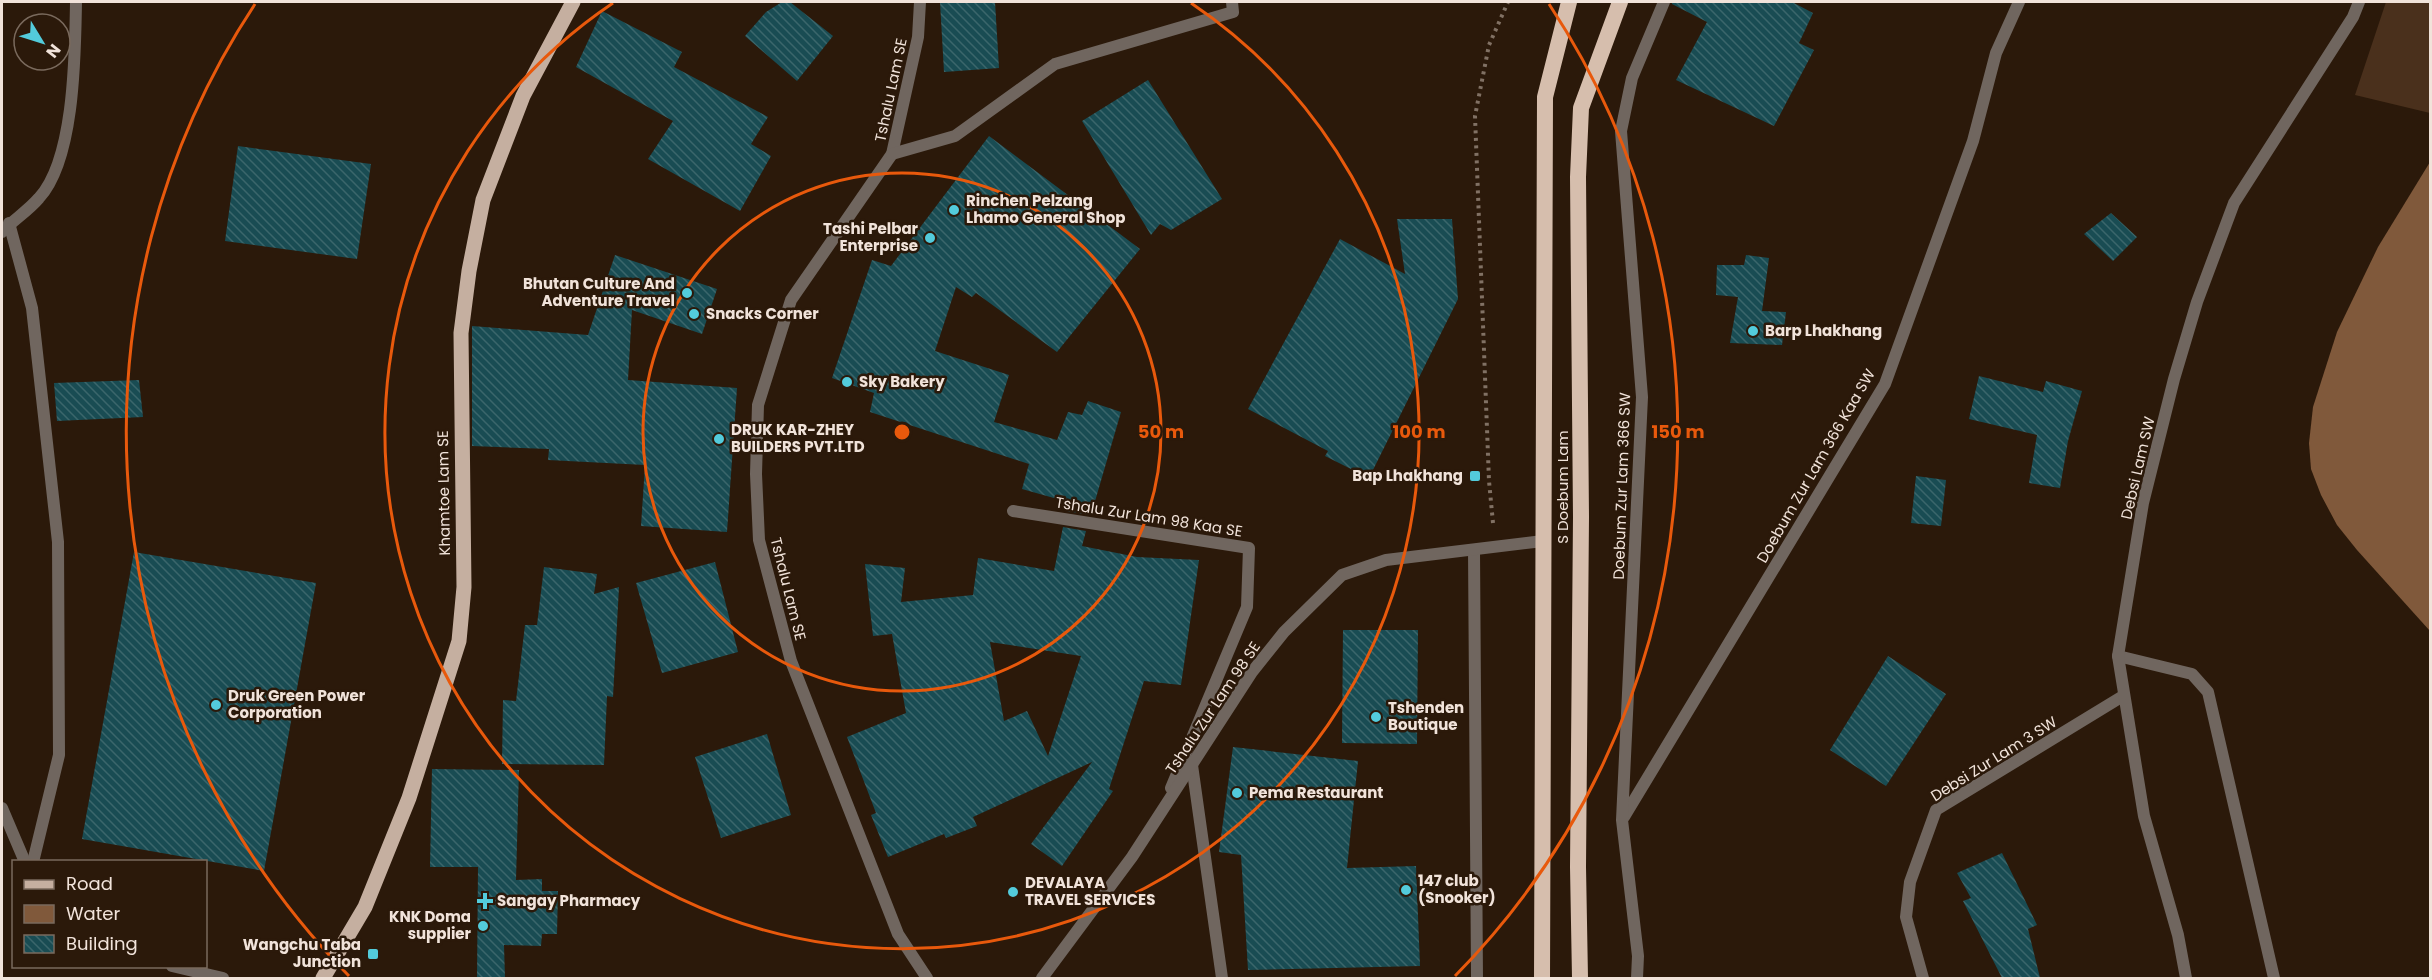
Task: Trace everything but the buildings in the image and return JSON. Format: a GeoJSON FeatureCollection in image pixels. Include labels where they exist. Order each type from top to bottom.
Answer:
{"type":"FeatureCollection","features":[{"type":"Feature","properties":{"kind":"highway","name":"S Doebum Lam"},"geometry":{"type":"LineString","coordinates":[[1542,978],[1545,97],[1569,2]]}},
{"type":"Feature","properties":{"kind":"highway","name":"S Doebum Lam"},"geometry":{"type":"LineString","coordinates":[[1580,978],[1578,867],[1581,517],[1578,177],[1581,108],[1620,2]]}},
{"type":"Feature","properties":{"kind":"main road","name":"Khamtoe Lam SE"},"geometry":{"type":"LineString","coordinates":[[323,978],[366,907],[409,798],[459,641],[464,587],[461,333],[469,272],[483,200],[523,96],[573,2]]}},
{"type":"Feature","properties":{"kind":"street"},"geometry":{"type":"LineString","coordinates":[[33,860],[59,755],[58,542],[32,308],[5,228],[40,197],[58,164],[75,72],[76,2]]}},
{"type":"Feature","properties":{"kind":"street","name":"Tshalu Lam SE"},"geometry":{"type":"LineString","coordinates":[[920,2],[918,37],[892,154],[791,300],[758,405],[756,474],[759,540],[791,661],[898,934],[927,978]]}},
{"type":"Feature","properties":{"kind":"street"},"geometry":{"type":"LineString","coordinates":[[892,154],[955,136],[1055,64],[1233,12],[1232,2]]}},
{"type":"Feature","properties":{"kind":"street","name":"Doebum Zur Lam 366 SW"},"geometry":{"type":"LineString","coordinates":[[1637,978],[1638,956],[1623,820],[1642,397],[1621,131],[1632,78],[1664,2]]}},
{"type":"Feature","properties":{"kind":"street","name":"Doebum Zur Lam 366 Kaa SW"},"geometry":{"type":"LineString","coordinates":[[1623,820],[1885,384],[1972,141],[1995,53],[2019,2]]}},
{"type":"Feature","properties":{"kind":"street","name":"Debsi Lam SW"},"geometry":{"type":"LineString","coordinates":[[2186,978],[2178,935],[2144,816],[2118,656],[2143,503],[2174,380],[2201,291],[2234,203],[2353,17],[2359,2]]}},
{"type":"Feature","properties":{"kind":"street","name":"Tshalu Zur Lam 98 Kaa SE"},"geometry":{"type":"LineString","coordinates":[[1013,510],[1249,548],[1247,607],[1161,814]]}},
{"type":"Feature","properties":{"kind":"street","name":"Tshalu Zur Lam 98 SE"},"geometry":{"type":"LineString","coordinates":[[1042,978],[1132,857],[1258,664],[1284,632],[1342,575],[1386,560],[1543,541]]}},
{"type":"Feature","properties":{"kind":"street"},"geometry":{"type":"LineString","coordinates":[[1474,550],[1477,978]]}},
{"type":"Feature","properties":{"kind":"street"},"geometry":{"type":"LineString","coordinates":[[2118,656],[2192,674],[2208,692],[2257,896],[2274,978]]}},
{"type":"Feature","properties":{"kind":"street","name":"Debsi Zur Lam 3 SW"},"geometry":{"type":"LineString","coordinates":[[1923,978],[1906,916],[1910,882],[1936,810],[2123,696]]}},
{"type":"Feature","properties":{"kind":"street"},"geometry":{"type":"LineString","coordinates":[[1192,765],[1222,978]]}},
{"type":"Feature","properties":{"kind":"street"},"geometry":{"type":"LineString","coordinates":[[2,808],[25,860]]}},
{"type":"Feature","properties":{"kind":"street"},"geometry":{"type":"LineString","coordinates":[[180,968],[223,978]]}},
{"type":"Feature","properties":{"kind":"path"},"geometry":{"type":"LineString","coordinates":[[1495,548],[1489,481],[1475,116],[1488,45],[1508,2]]}},
{"type":"Feature","properties":{"kind":"shaded area"},"geometry":{"type":"Polygon","coordinates":[[[2386,2],[2430,2],[2430,113],[2355,95],[2386,2]]]}},
{"type":"Feature","properties":{"kind":"water"},"geometry":{"type":"Polygon","coordinates":[[[2430,162],[2430,631],[2337,525],[2321,495],[2311,469],[2309,443],[2313,407],[2337,332],[2378,247],[2430,162]]]}},
{"type":"Feature","properties":{"kind":"place","name":"Rinchen Pelzang Lhamo General Shop"},"geometry":{"type":"Point","coordinates":[954,210]}},
{"type":"Feature","properties":{"kind":"place","name":"Tashi Pelbar Enterprise"},"geometry":{"type":"Point","coordinates":[930,238]}},
{"type":"Feature","properties":{"kind":"place","name":"Bhutan Culture And Adventure Travel"},"geometry":{"type":"Point","coordinates":[687,293]}},
{"type":"Feature","properties":{"kind":"place","name":"Snacks Corner"},"geometry":{"type":"Point","coordinates":[694,314]}},
{"type":"Feature","properties":{"kind":"place","name":"Barp Lhakhang"},"geometry":{"type":"Point","coordinates":[1753,331]}},
{"type":"Feature","properties":{"kind":"place","name":"Sky Bakery"},"geometry":{"type":"Point","coordinates":[847,382]}},
{"type":"Feature","properties":{"kind":"place","name":"DRUK KAR-ZHEY BUILDERS PVT.LTD"},"geometry":{"type":"Point","coordinates":[719,439]}},
{"type":"Feature","properties":{"kind":"place","name":"Bap Lhakhang"},"geometry":{"type":"Point","coordinates":[1475,476]}},
{"type":"Feature","properties":{"kind":"place","name":"Druk Green Power Corporation"},"geometry":{"type":"Point","coordinates":[216,705]}},
{"type":"Feature","properties":{"kind":"place","name":"Tshenden Boutique"},"geometry":{"type":"Point","coordinates":[1376,717]}},
{"type":"Feature","properties":{"kind":"place","name":"Pema Restaurant"},"geometry":{"type":"Point","coordinates":[1237,793]}},
{"type":"Feature","properties":{"kind":"place","name":"147 club (Snooker)"},"geometry":{"type":"Point","coordinates":[1406,890]}},
{"type":"Feature","properties":{"kind":"place","name":"DEVALAYA TRAVEL SERVICES"},"geometry":{"type":"Point","coordinates":[1013,892]}},
{"type":"Feature","properties":{"kind":"place","name":"Sangay Pharmacy"},"geometry":{"type":"Point","coordinates":[485,901]}},
{"type":"Feature","properties":{"kind":"place","name":"KNK Doma supplier"},"geometry":{"type":"Point","coordinates":[483,926]}},
{"type":"Feature","properties":{"kind":"place","name":"Wangchu Taba Junction"},"geometry":{"type":"Point","coordinates":[373,954]}}]}
